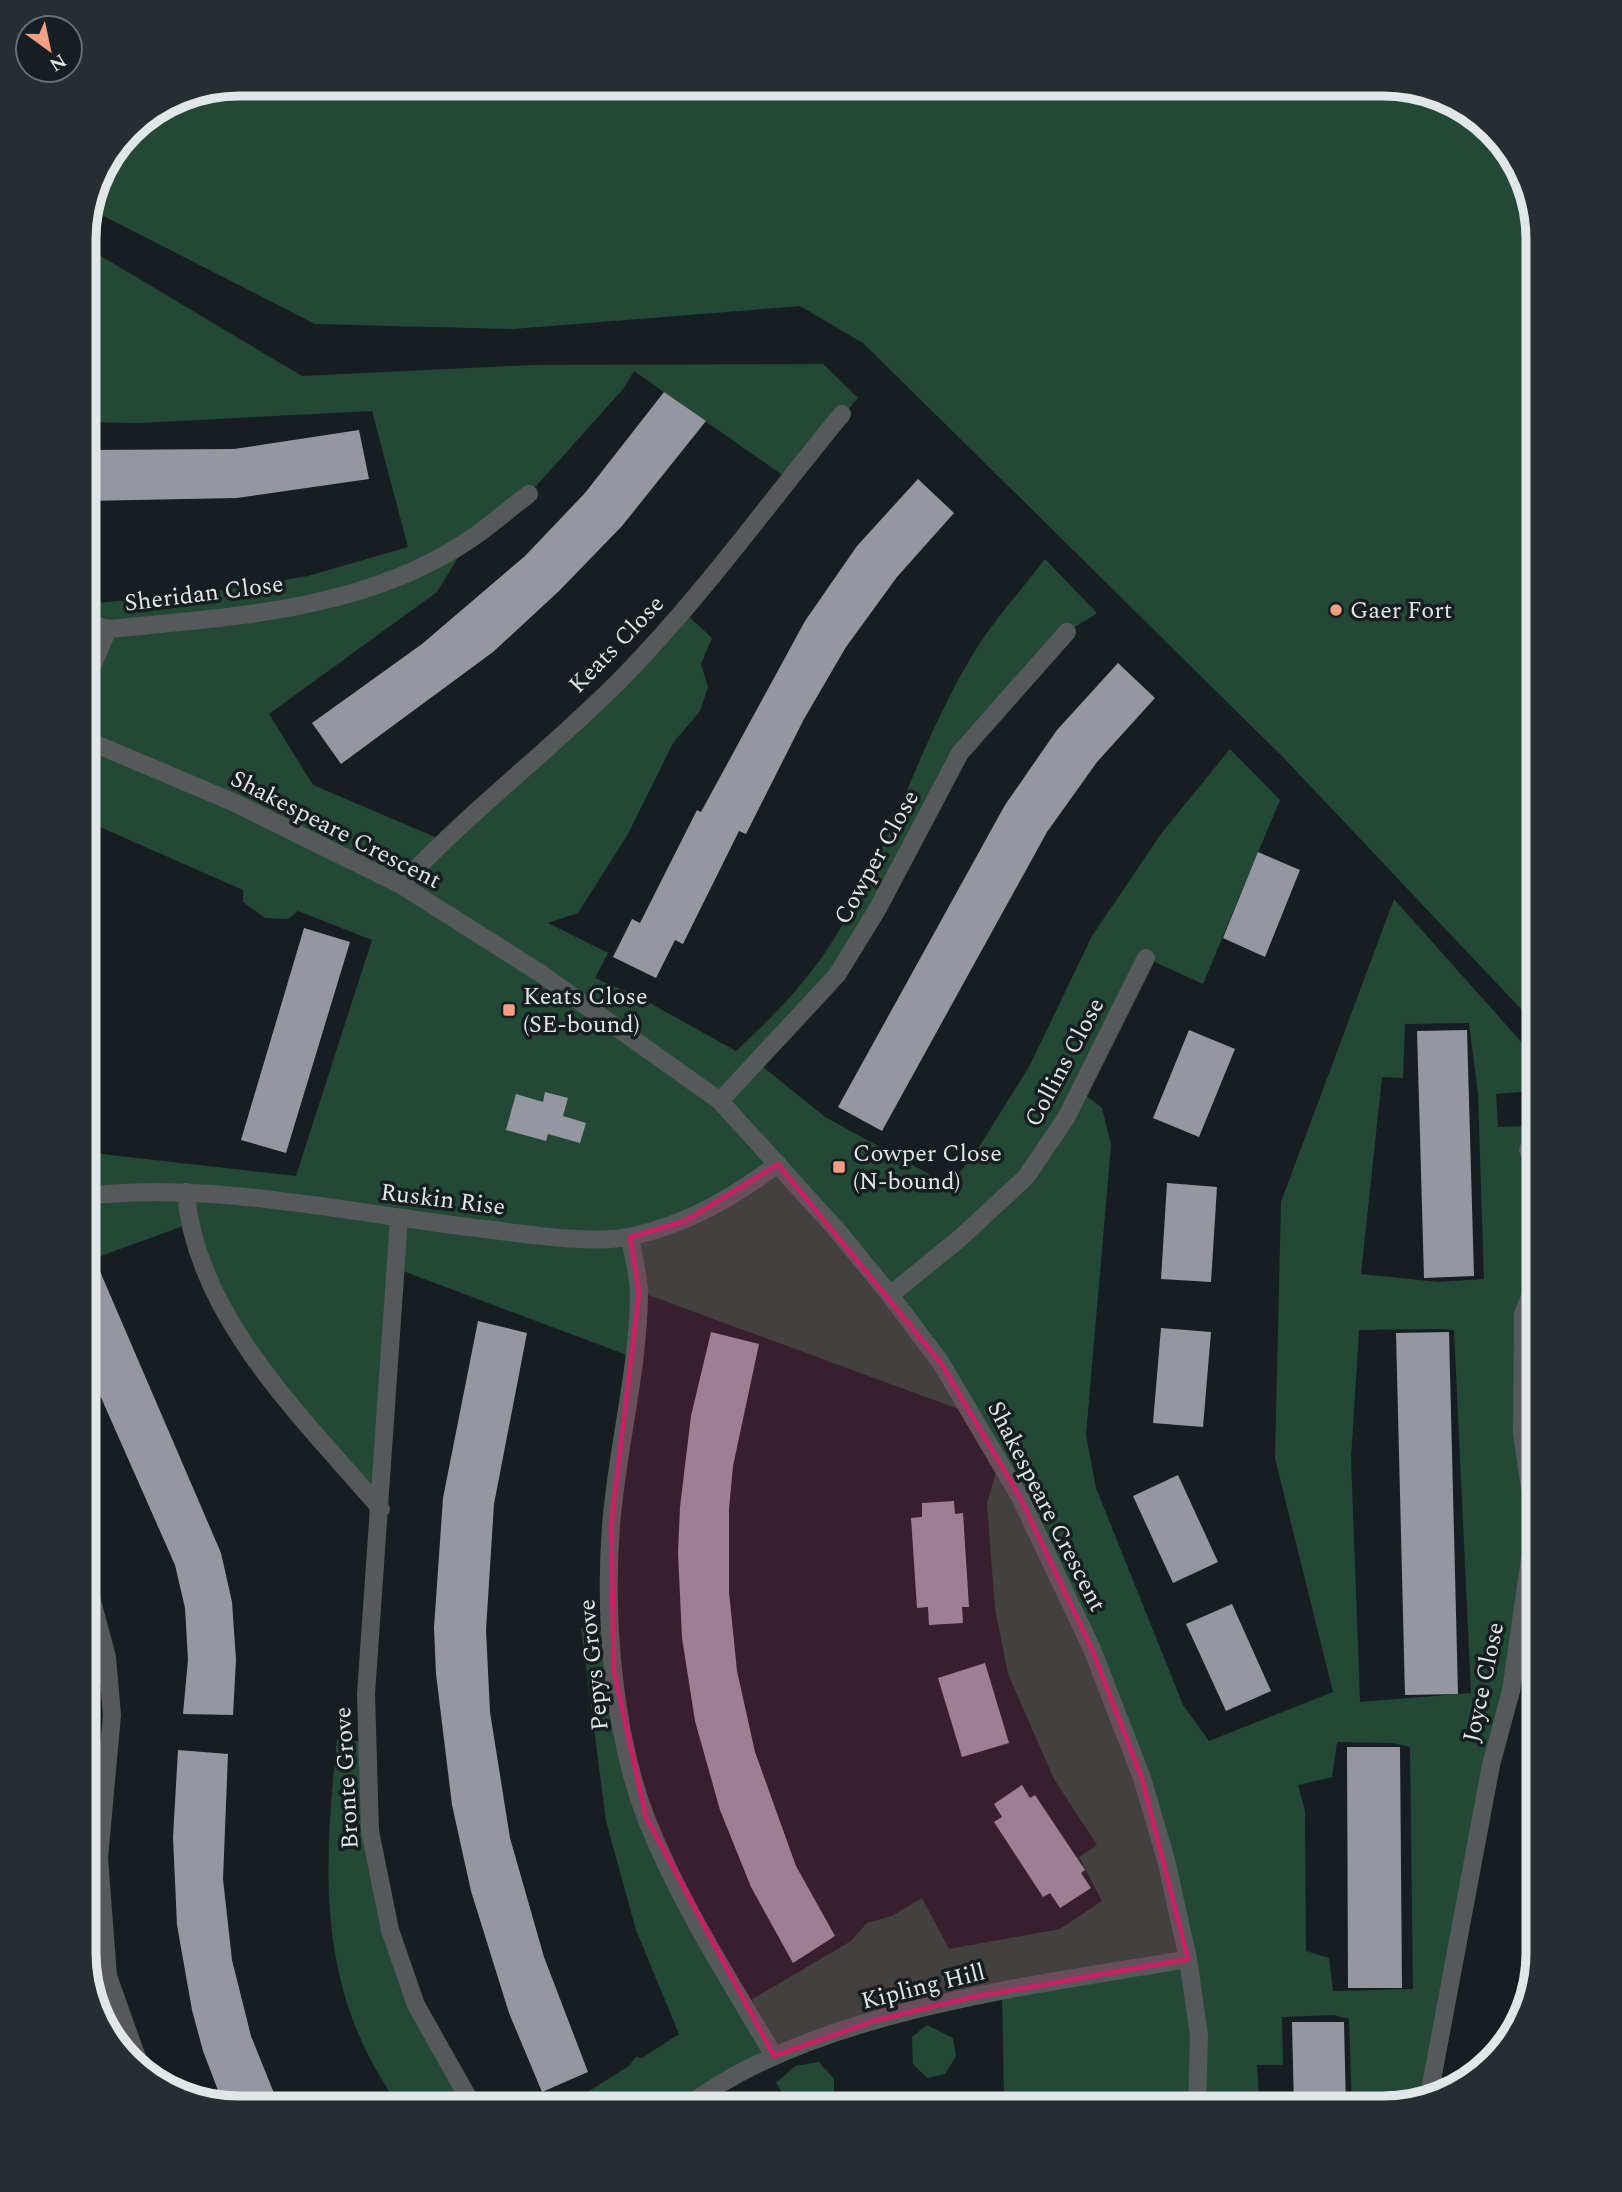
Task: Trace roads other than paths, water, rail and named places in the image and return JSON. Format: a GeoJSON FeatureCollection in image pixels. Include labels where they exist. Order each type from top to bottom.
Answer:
{"type":"FeatureCollection","features":[{"type":"Feature","properties":{"kind":"street","name":"Keats Close"},"geometry":{"type":"LineString","coordinates":[[401,885],[442,840],[624,676],[684,611],[842,414]]}},
{"type":"Feature","properties":{"kind":"street","name":"Sheridan Close"},"geometry":{"type":"LineString","coordinates":[[97,625],[108,628],[263,614],[343,596],[417,568],[468,541],[529,494]]}},
{"type":"Feature","properties":{"kind":"street","name":"Sheridan Close"},"geometry":{"type":"LineString","coordinates":[[97,655],[108,628]]}},
{"type":"Feature","properties":{"kind":"street","name":"Cowper Close"},"geometry":{"type":"LineString","coordinates":[[720,1101],[837,975],[877,910],[960,753],[1067,632]]}},
{"type":"Feature","properties":{"kind":"street","name":"Shakespeare Crescent"},"geometry":{"type":"LineString","coordinates":[[97,744],[235,803],[401,885],[540,974],[720,1101],[778,1164],[890,1295],[941,1363],[1020,1497],[1092,1649],[1142,1778],[1166,1860],[1188,1959],[1199,2035],[1197,2096]]}},
{"type":"Feature","properties":{"kind":"street","name":"Collins Close"},"geometry":{"type":"LineString","coordinates":[[890,1295],[959,1240],[1026,1177],[1071,1109],[1146,958]]}},
{"type":"Feature","properties":{"kind":"street","name":"Ruskin Rise"},"geometry":{"type":"LineString","coordinates":[[96,1196],[186,1192],[293,1202],[399,1219],[554,1237],[630,1237],[685,1222],[732,1197],[778,1164]]}},
{"type":"Feature","properties":{"kind":"street"},"geometry":{"type":"LineString","coordinates":[[186,1192],[188,1223],[210,1286],[265,1374],[381,1509]]}},
{"type":"Feature","properties":{"kind":"street","name":"Bronte Grove"},"geometry":{"type":"LineString","coordinates":[[399,1219],[381,1509],[366,1694],[370,1831],[390,1930],[416,2005],[467,2095]]}},
{"type":"Feature","properties":{"kind":"street","name":"Pepys Grove"},"geometry":{"type":"LineString","coordinates":[[630,1237],[639,1292],[635,1358],[611,1525],[609,1599],[614,1672],[627,1747],[646,1817],[718,1961],[774,2056]]}},
{"type":"Feature","properties":{"kind":"street","name":"Joyce Close"},"geometry":{"type":"LineString","coordinates":[[1526,1309],[1522,1434],[1526,1461]]}},
{"type":"Feature","properties":{"kind":"street","name":"Joyce Close"},"geometry":{"type":"LineString","coordinates":[[1431,2087],[1491,1765],[1511,1691],[1526,1588]]}},
{"type":"Feature","properties":{"kind":"street"},"geometry":{"type":"LineString","coordinates":[[96,1617],[107,1657],[112,1716],[99,1858],[108,1976],[136,2051]]}},
{"type":"Feature","properties":{"kind":"street","name":"Kipling Hill"},"geometry":{"type":"LineString","coordinates":[[707,2095],[774,2056],[877,2020],[973,1997],[1188,1959]]}},
{"type":"Feature","properties":{"kind":"street"},"geometry":{"type":"LineString","coordinates":[[102,1993],[108,1976]]}},
{"type":"Feature","properties":{"kind":"place","name":"Gaer Fort"},"geometry":{"type":"Point","coordinates":[1336,610]}},
{"type":"Feature","properties":{"kind":"place","name":"Keats Close (SE-bound)"},"geometry":{"type":"Point","coordinates":[509,1010]}},
{"type":"Feature","properties":{"kind":"place","name":"Cowper Close (N-bound)"},"geometry":{"type":"Point","coordinates":[839,1167]}}]}
